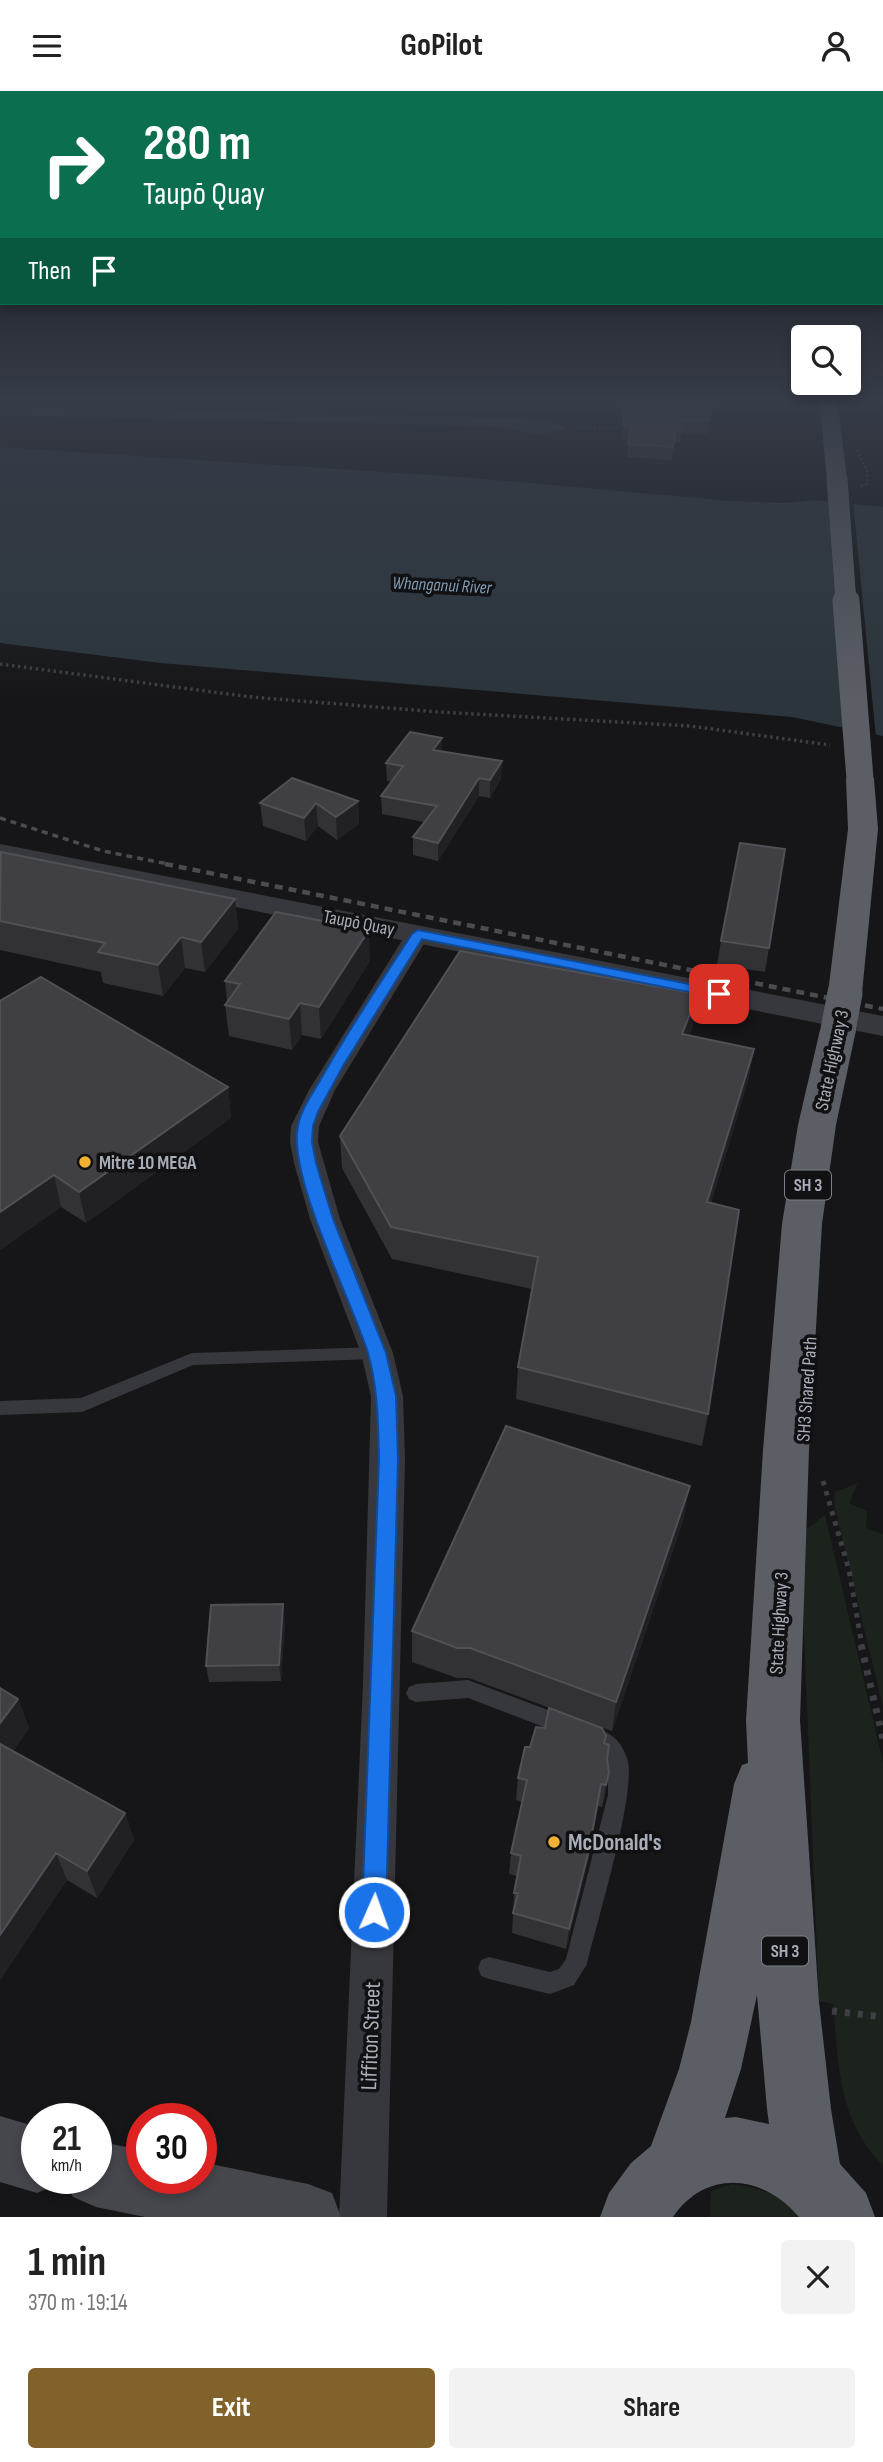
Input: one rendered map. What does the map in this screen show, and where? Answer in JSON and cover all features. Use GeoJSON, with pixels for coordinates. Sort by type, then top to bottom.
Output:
{"type":"FeatureCollection","features":[{"type":"Feature","properties":{"kind":"highway","name":"State Highway 3"},"geometry":{"type":"LineString","coordinates":[[826,2199],[799,2109],[788,2002],[773,1720],[786,1436],[802,1224],[817,1125],[845,993],[863,829],[838,498]]}},
{"type":"Feature","properties":{"kind":"highway","name":"State Highway 3"},"geometry":{"type":"LineString","coordinates":[[677,2165],[710,2070],[722,2022],[773,1720]]}},
{"type":"Feature","properties":{"kind":"highway","name":"SH 3"},"geometry":{"type":"LineString","coordinates":[[633,2217],[660,2178],[697,2155],[719,2150],[743,2150],[766,2155],[826,2199]]}},
{"type":"Feature","properties":{"kind":"main road"},"geometry":{"type":"LineString","coordinates":[[0,2150],[21,2156]]}},
{"type":"Feature","properties":{"kind":"main road"},"geometry":{"type":"LineString","coordinates":[[112,2177],[308,2217]]}},
{"type":"Feature","properties":{"kind":"street","name":"Taupō Quay"},"geometry":{"type":"LineString","coordinates":[[0,852],[883,1026]]}},
{"type":"Feature","properties":{"kind":"street","name":"Liffiton Street"},"geometry":{"type":"LineString","coordinates":[[363,2217],[388,1459],[387,1396],[377,1353],[325,1219],[308,1163],[305,1126],[336,1066],[418,934]]}},
{"type":"Feature","properties":{"kind":"lane"},"geometry":{"type":"LineString","coordinates":[[0,1408],[82,1405],[192,1359],[377,1353]]}},
{"type":"Feature","properties":{"kind":"lane"},"geometry":{"type":"LineString","coordinates":[[416,1693],[468,1689],[607,1742],[618,1761],[618,1794],[576,1964],[566,1977],[550,1983],[489,1968]]}},
{"type":"Feature","properties":{"kind":"path"},"geometry":{"type":"LineString","coordinates":[[0,664],[251,697],[439,712],[690,726],[834,746]]}},
{"type":"Feature","properties":{"kind":"path"},"geometry":{"type":"LineString","coordinates":[[822,1477],[849,1570],[865,1667],[883,1739]]}},
{"type":"Feature","properties":{"kind":"path"},"geometry":{"type":"LineString","coordinates":[[817,2008],[883,2017]]}},
{"type":"Feature","properties":{"kind":"shaded area"},"geometry":{"type":"Polygon","coordinates":[[[858,1483],[849,1503],[867,1511],[866,1528],[883,1534],[883,1707],[834,1504],[835,1492],[858,1483]]]}},
{"type":"Feature","properties":{"kind":"shaded area"},"geometry":{"type":"Polygon","coordinates":[[[825,1515],[883,1762],[883,2166],[868,2148],[849,2110],[839,2070],[833,2004],[819,2001],[800,1534],[825,1515]]]}},
{"type":"Feature","properties":{"kind":"shaded area"},"geometry":{"type":"Polygon","coordinates":[[[732,2184],[771,2194],[788,2203],[804,2217],[710,2217],[711,2191],[732,2184]]]}},
{"type":"Feature","properties":{"kind":"water","name":"Whanganui River"},"geometry":{"type":"Polygon","coordinates":[[[0,498],[699,498],[786,503],[813,500],[883,507],[883,736],[792,717],[161,663],[0,643],[0,498]]]}},
{"type":"Feature","properties":{"kind":"pier"},"geometry":{"type":"Polygon","coordinates":[[[828,498],[853,500],[876,738],[844,732],[828,498]]]}},
{"type":"Feature","properties":{"kind":"building"},"geometry":{"type":"Polygon","coordinates":[[[410,732],[442,738],[433,750],[502,761],[490,780],[479,778],[438,843],[413,837],[437,806],[381,796],[403,766],[386,763],[410,732]]]}},
{"type":"Feature","properties":{"kind":"building"},"geometry":{"type":"Polygon","coordinates":[[[292,778],[358,801],[336,817],[316,803],[304,818],[260,803],[292,778]]]}},
{"type":"Feature","properties":{"kind":"building"},"geometry":{"type":"Polygon","coordinates":[[[740,843],[785,849],[769,948],[721,941],[740,843]]]}},
{"type":"Feature","properties":{"kind":"building"},"geometry":{"type":"Polygon","coordinates":[[[1,852],[235,899],[201,942],[181,937],[158,965],[98,952],[105,943],[0,921],[1,852]]]}},
{"type":"Feature","properties":{"kind":"building"},"geometry":{"type":"Polygon","coordinates":[[[276,912],[369,930],[319,1007],[300,1003],[289,1019],[225,1005],[240,984],[225,981],[276,912]]]}},
{"type":"Feature","properties":{"kind":"building"},"geometry":{"type":"Polygon","coordinates":[[[460,951],[698,994],[682,1034],[754,1049],[707,1202],[739,1210],[708,1414],[518,1367],[538,1257],[391,1227],[340,1136],[460,951]]]}},
{"type":"Feature","properties":{"kind":"building","name":"Mitre 10 MEGA"},"geometry":{"type":"Polygon","coordinates":[[[41,977],[228,1087],[79,1192],[54,1175],[0,1212],[0,1001],[41,977]]]}},
{"type":"Feature","properties":{"kind":"building"},"geometry":{"type":"Polygon","coordinates":[[[506,1426],[690,1486],[616,1702],[470,1648],[457,1648],[412,1631],[506,1426]]]}},
{"type":"Feature","properties":{"kind":"building"},"geometry":{"type":"Polygon","coordinates":[[[283,1604],[279,1665],[206,1666],[211,1605],[283,1604]]]}},
{"type":"Feature","properties":{"kind":"building"},"geometry":{"type":"Polygon","coordinates":[[[0,1688],[18,1699],[0,1723],[0,1688]]]}},
{"type":"Feature","properties":{"kind":"building","name":"McDonald's"},"geometry":{"type":"Polygon","coordinates":[[[549,1708],[602,1728],[606,1736],[604,1743],[609,1745],[609,1772],[606,1785],[601,1784],[589,1850],[569,1929],[513,1913],[518,1893],[514,1893],[521,1856],[511,1853],[527,1780],[518,1778],[525,1747],[530,1747],[536,1727],[545,1728],[549,1708]]]}},
{"type":"Feature","properties":{"kind":"building"},"geometry":{"type":"Polygon","coordinates":[[[0,1744],[125,1813],[87,1871],[56,1853],[0,1935],[0,1744]]]}},
{"type":"Feature","properties":{"kind":"railway"},"geometry":{"type":"LineString","coordinates":[[0,818],[103,851],[173,865]]}},
{"type":"Feature","properties":{"kind":"railway"},"geometry":{"type":"LineString","coordinates":[[165,864],[883,1009]]}},
{"type":"Feature","properties":{"kind":"place","name":"Mitre 10 MEGA"},"geometry":{"type":"Point","coordinates":[85,1162]}},
{"type":"Feature","properties":{"kind":"place","name":"McDonald's"},"geometry":{"type":"Point","coordinates":[554,1842]}},
{"type":"Feature","properties":{"kind":"route"},"geometry":{"type":"LineString","coordinates":[[374,1912],[388,1459],[387,1396],[377,1353],[325,1219],[308,1163],[304,1142],[305,1126],[336,1066],[418,934],[719,994]]}}]}
